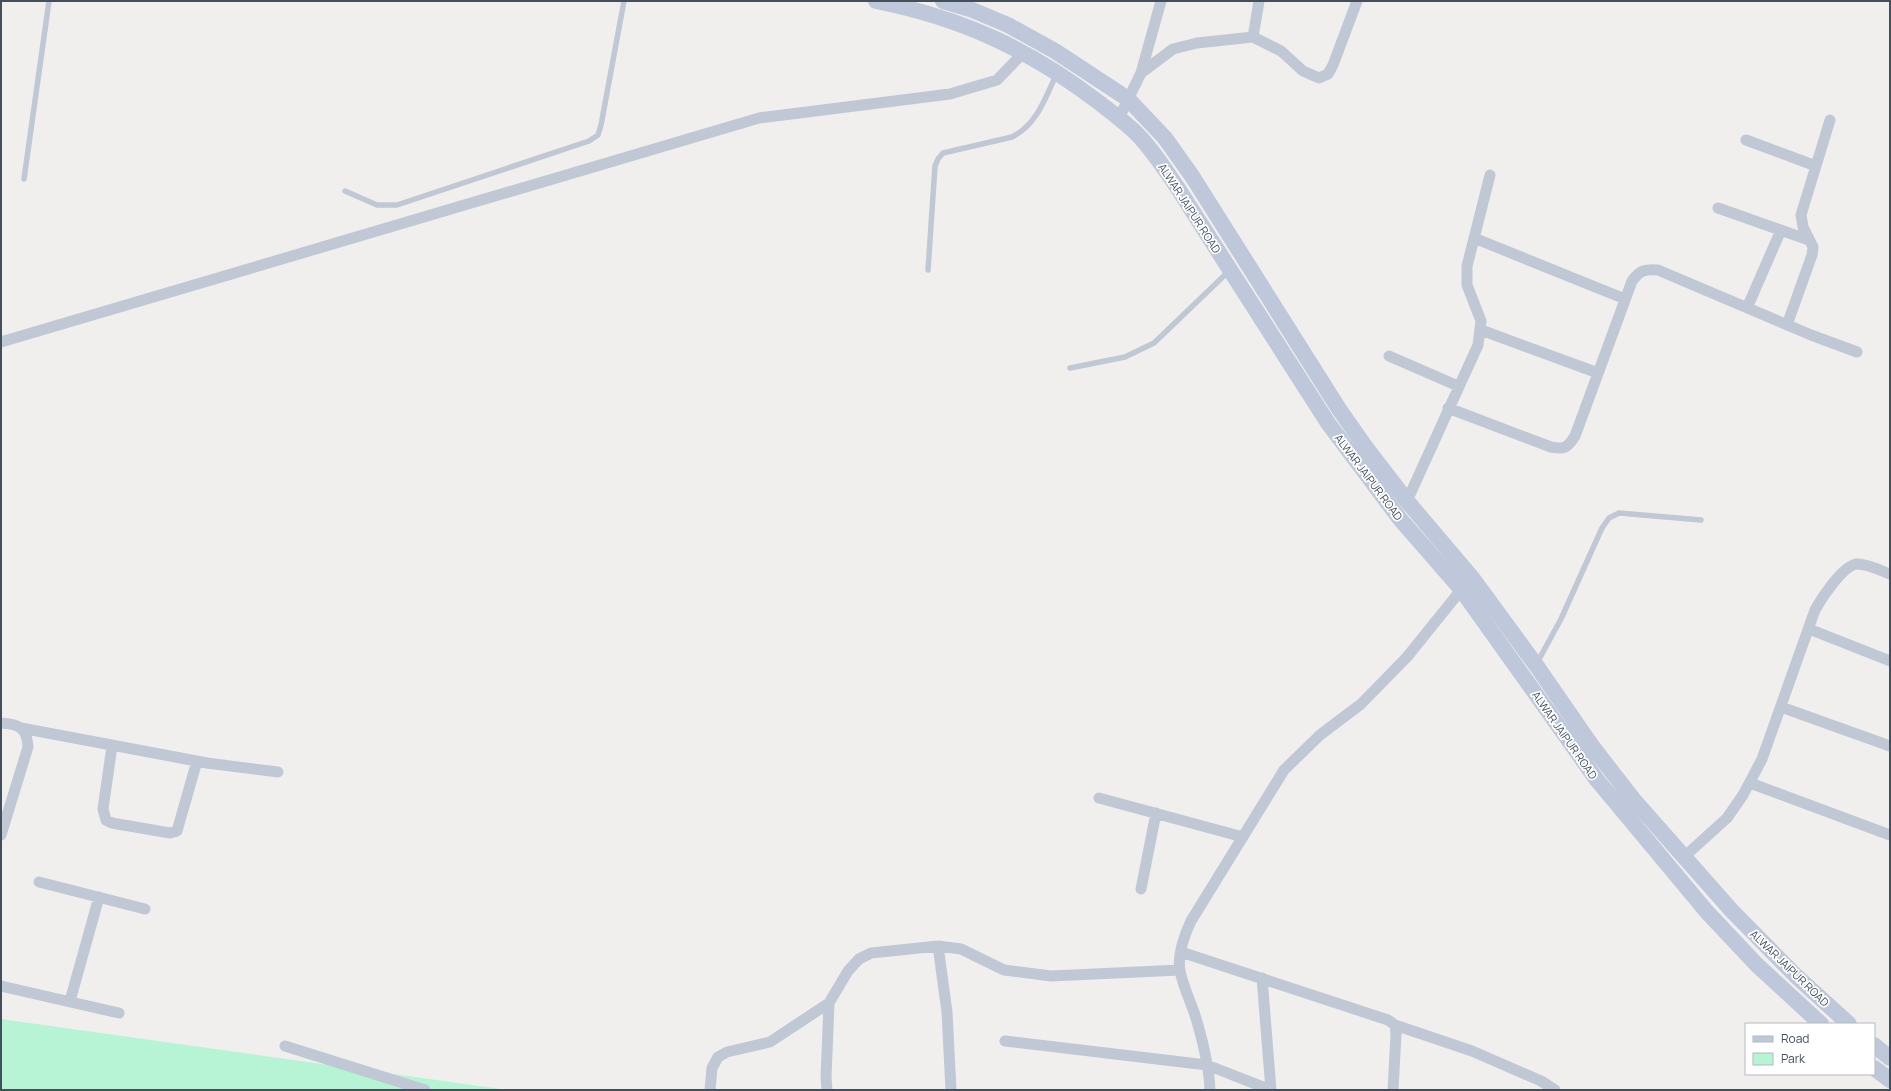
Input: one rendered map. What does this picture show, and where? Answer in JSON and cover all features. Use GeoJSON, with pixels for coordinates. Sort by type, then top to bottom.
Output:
{"type":"FeatureCollection","features":[{"type":"Feature","properties":{"kind":"main road","name":"ALWAR JAIPUR ROAD"},"geometry":{"type":"LineString","coordinates":[[876,1],[947,20],[987,34],[1024,52],[1057,72],[1138,134],[1155,155],[1231,270],[1328,423],[1400,519],[1460,589],[1597,780],[1670,870],[1707,912],[1757,965],[1820,1023]]}},
{"type":"Feature","properties":{"kind":"main road","name":"ALWAR JAIPUR ROAD"},"geometry":{"type":"LineString","coordinates":[[943,1],[970,9],[1008,25],[1055,51],[1128,99],[1165,138],[1192,176],[1339,409],[1367,449],[1473,579],[1536,665],[1592,746],[1633,800],[1732,911],[1817,995],[1848,1023]]}},
{"type":"Feature","properties":{"kind":"main road"},"geometry":{"type":"LineString","coordinates":[[1805,1010],[1817,995]]}},
{"type":"Feature","properties":{"kind":"main road"},"geometry":{"type":"LineString","coordinates":[[1875,1046],[1890,1058]]}},
{"type":"Feature","properties":{"kind":"main road"},"geometry":{"type":"LineString","coordinates":[[1875,1069],[1890,1080]]}},
{"type":"Feature","properties":{"kind":"street"},"geometry":{"type":"LineString","coordinates":[[1119,118],[1140,73],[1161,1]]}},
{"type":"Feature","properties":{"kind":"street"},"geometry":{"type":"LineString","coordinates":[[1253,37],[1259,1]]}},
{"type":"Feature","properties":{"kind":"street"},"geometry":{"type":"LineString","coordinates":[[1140,73],[1173,49],[1197,43],[1253,37],[1281,51],[1303,71],[1319,78],[1328,74],[1333,65],[1357,1]]}},
{"type":"Feature","properties":{"kind":"street"},"geometry":{"type":"LineString","coordinates":[[1,342],[759,118],[950,94],[997,80],[1024,52]]}},
{"type":"Feature","properties":{"kind":"street"},"geometry":{"type":"LineString","coordinates":[[1787,325],[1812,255],[1813,247],[1803,227],[1801,215],[1830,120]]}},
{"type":"Feature","properties":{"kind":"street"},"geometry":{"type":"LineString","coordinates":[[1746,140],[1816,166]]}},
{"type":"Feature","properties":{"kind":"street"},"geometry":{"type":"LineString","coordinates":[[1408,501],[1448,408],[1478,345],[1481,321],[1467,285],[1467,266],[1490,175]]}},
{"type":"Feature","properties":{"kind":"street"},"geometry":{"type":"LineString","coordinates":[[1718,208],[1809,240]]}},
{"type":"Feature","properties":{"kind":"street"},"geometry":{"type":"LineString","coordinates":[[1747,308],[1781,230]]}},
{"type":"Feature","properties":{"kind":"street"},"geometry":{"type":"LineString","coordinates":[[1474,238],[1625,299]]}},
{"type":"Feature","properties":{"kind":"street"},"geometry":{"type":"LineString","coordinates":[[1448,408],[1551,447],[1563,449],[1568,447],[1575,436],[1632,281],[1637,273],[1645,269],[1658,270],[1787,325],[1856,352]]}},
{"type":"Feature","properties":{"kind":"street"},"geometry":{"type":"LineString","coordinates":[[1481,330],[1598,373]]}},
{"type":"Feature","properties":{"kind":"street"},"geometry":{"type":"LineString","coordinates":[[1389,356],[1458,386]]}},
{"type":"Feature","properties":{"kind":"street"},"geometry":{"type":"LineString","coordinates":[[1684,857],[1727,818],[1750,783],[1762,759],[1809,629],[1822,598],[1846,569],[1855,564],[1866,565],[1890,574]]}},
{"type":"Feature","properties":{"kind":"street"},"geometry":{"type":"LineString","coordinates":[[1210,1090],[1207,1065],[1196,1017],[1180,970],[1180,952],[1184,936],[1191,921],[1284,770],[1320,735],[1360,704],[1408,657],[1460,589],[1473,579]]}},
{"type":"Feature","properties":{"kind":"street"},"geometry":{"type":"LineString","coordinates":[[1809,629],[1890,660]]}},
{"type":"Feature","properties":{"kind":"street"},"geometry":{"type":"LineString","coordinates":[[1781,707],[1890,746]]}},
{"type":"Feature","properties":{"kind":"street"},"geometry":{"type":"LineString","coordinates":[[1,723],[15,724],[21,728],[27,736],[28,747],[1,835]]}},
{"type":"Feature","properties":{"kind":"street"},"geometry":{"type":"LineString","coordinates":[[21,728],[197,761],[278,772]]}},
{"type":"Feature","properties":{"kind":"street"},"geometry":{"type":"LineString","coordinates":[[112,746],[103,809],[106,820],[112,824],[170,833],[177,831],[197,761]]}},
{"type":"Feature","properties":{"kind":"street"},"geometry":{"type":"LineString","coordinates":[[1750,783],[1890,835]]}},
{"type":"Feature","properties":{"kind":"street"},"geometry":{"type":"LineString","coordinates":[[1099,798],[1243,837]]}},
{"type":"Feature","properties":{"kind":"street"},"geometry":{"type":"LineString","coordinates":[[1140,888],[1156,813]]}},
{"type":"Feature","properties":{"kind":"street"},"geometry":{"type":"LineString","coordinates":[[40,882],[145,908]]}},
{"type":"Feature","properties":{"kind":"street"},"geometry":{"type":"LineString","coordinates":[[70,1002],[99,897]]}},
{"type":"Feature","properties":{"kind":"street"},"geometry":{"type":"LineString","coordinates":[[710,1090],[712,1068],[718,1057],[727,1052],[770,1042],[829,1003],[848,971],[859,959],[871,953],[938,946],[961,949],[1004,970],[1051,976],[1180,970]]}},
{"type":"Feature","properties":{"kind":"street"},"geometry":{"type":"LineString","coordinates":[[938,946],[947,1012],[951,1090]]}},
{"type":"Feature","properties":{"kind":"street"},"geometry":{"type":"LineString","coordinates":[[1180,952],[1388,1020],[1395,1025],[1472,1051],[1541,1081],[1555,1090]]}},
{"type":"Feature","properties":{"kind":"street"},"geometry":{"type":"LineString","coordinates":[[1005,1041],[1207,1065],[1271,1090],[1262,978]]}},
{"type":"Feature","properties":{"kind":"street"},"geometry":{"type":"LineString","coordinates":[[1,986],[119,1013]]}},
{"type":"Feature","properties":{"kind":"street"},"geometry":{"type":"LineString","coordinates":[[827,1090],[826,1078],[829,1003]]}},
{"type":"Feature","properties":{"kind":"street"},"geometry":{"type":"LineString","coordinates":[[1393,1090],[1395,1025]]}},
{"type":"Feature","properties":{"kind":"street"},"geometry":{"type":"LineString","coordinates":[[285,1046],[425,1090]]}},
{"type":"Feature","properties":{"kind":"lane"},"geometry":{"type":"LineString","coordinates":[[24,179],[49,1]]}},
{"type":"Feature","properties":{"kind":"lane"},"geometry":{"type":"LineString","coordinates":[[345,191],[377,205],[397,205],[546,157],[594,138],[598,135],[601,125],[624,1]]}},
{"type":"Feature","properties":{"kind":"lane"},"geometry":{"type":"LineString","coordinates":[[928,270],[935,166],[938,159],[943,153],[1012,137],[1020,133],[1037,117],[1057,72]]}},
{"type":"Feature","properties":{"kind":"lane"},"geometry":{"type":"LineString","coordinates":[[1070,368],[1125,358],[1154,343],[1231,270]]}},
{"type":"Feature","properties":{"kind":"lane"},"geometry":{"type":"LineString","coordinates":[[1536,665],[1561,619],[1602,528],[1609,518],[1619,513],[1701,520]]}},
{"type":"Feature","properties":{"kind":"green space"},"geometry":{"type":"Polygon","coordinates":[[[1,1019],[508,1090],[1,1090],[1,1019]]]}}]}
